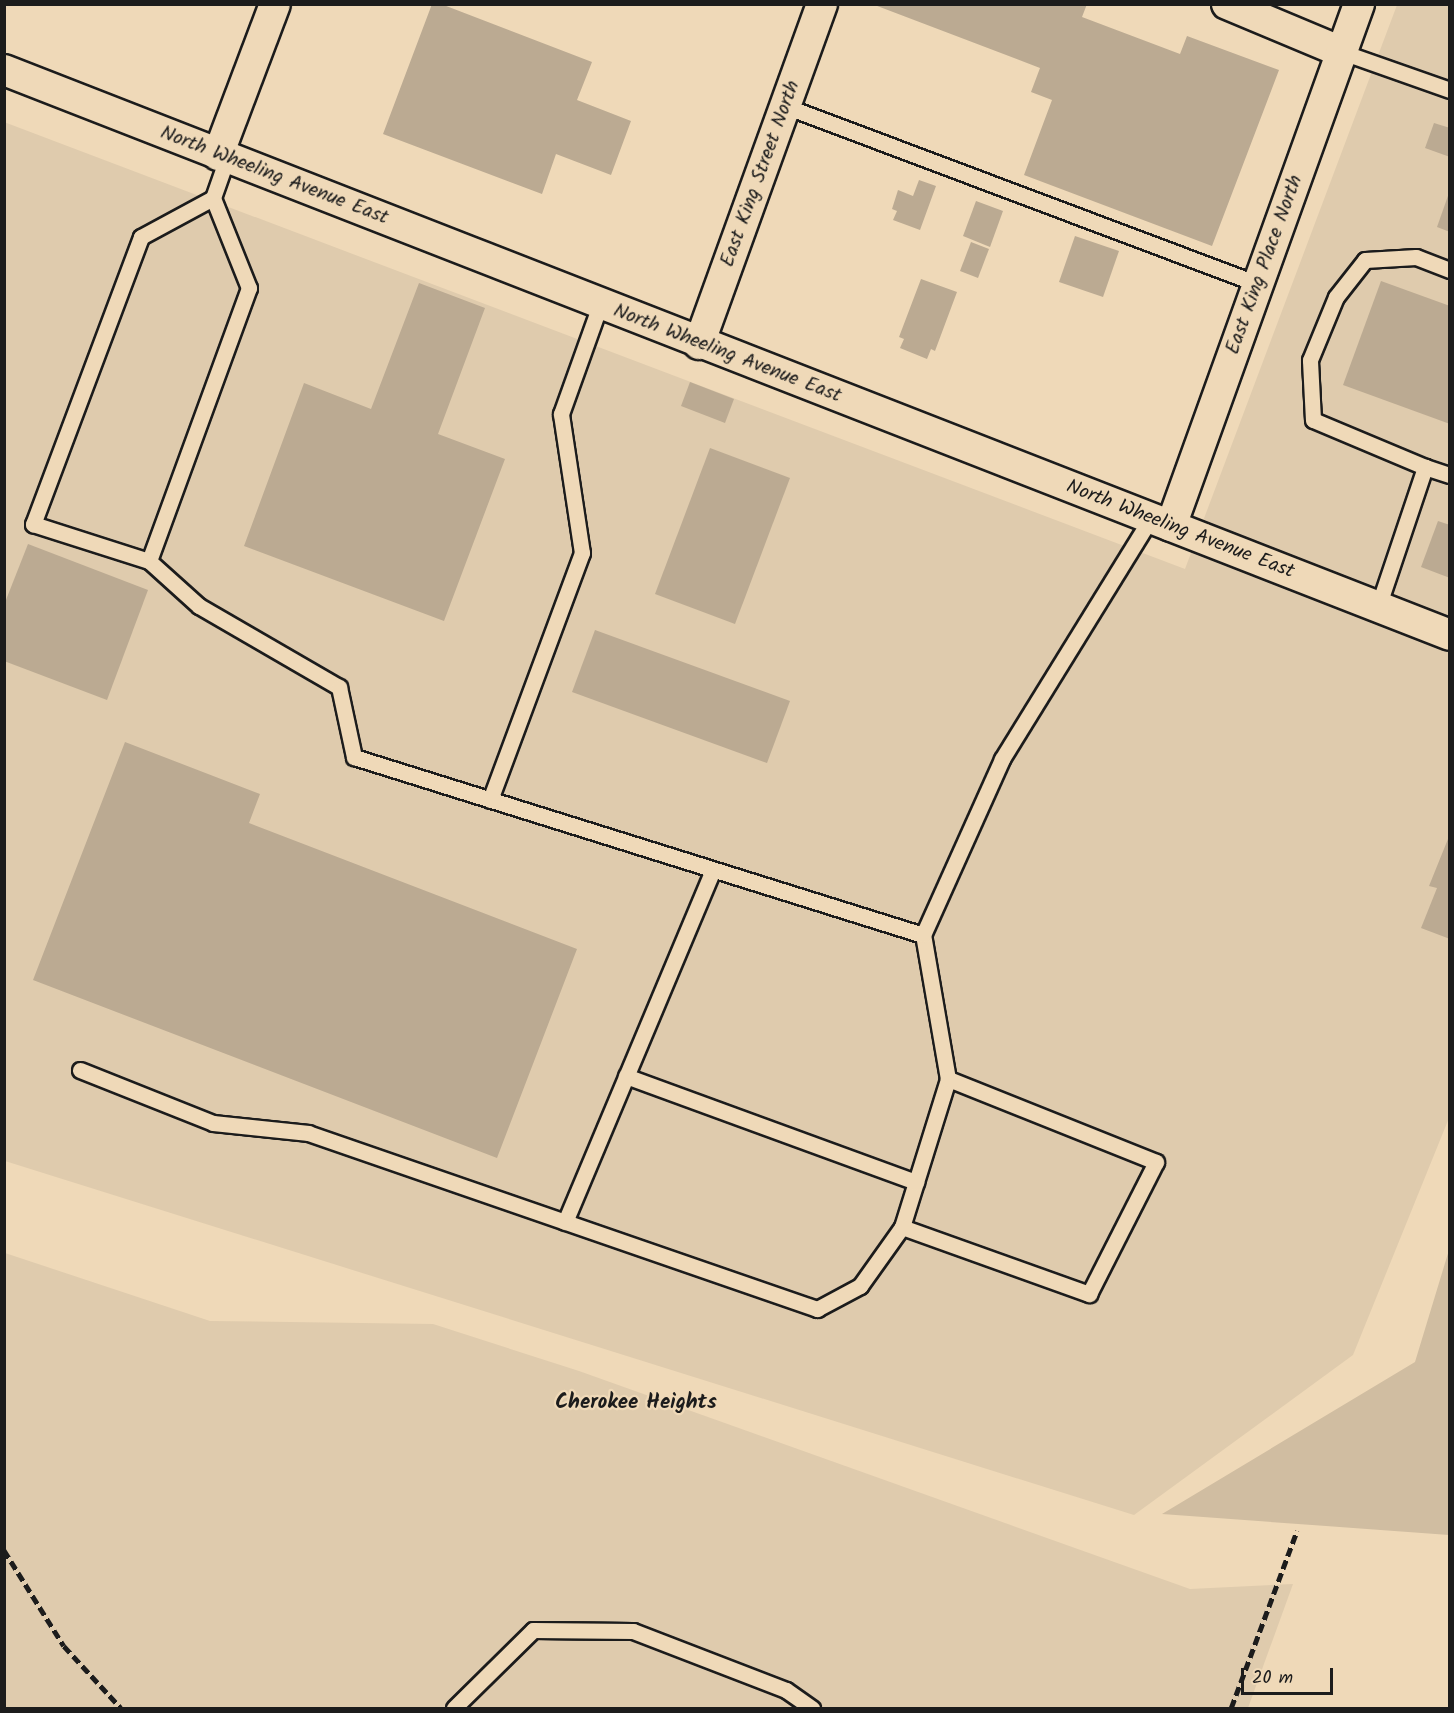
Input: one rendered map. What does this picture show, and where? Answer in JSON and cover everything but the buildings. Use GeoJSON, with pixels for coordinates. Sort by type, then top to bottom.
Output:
{"type":"FeatureCollection","features":[{"type":"Feature","properties":{"kind":"street"},"geometry":{"type":"LineString","coordinates":[[223,156],[275,4]]}},
{"type":"Feature","properties":{"kind":"street","name":"East King Street North"},"geometry":{"type":"LineString","coordinates":[[699,344],[822,4]]}},
{"type":"Feature","properties":{"kind":"street"},"geometry":{"type":"LineString","coordinates":[[1227,4],[1342,52]]}},
{"type":"Feature","properties":{"kind":"street","name":"East King Place North"},"geometry":{"type":"LineString","coordinates":[[1161,522],[1258,284],[1359,4]]}},
{"type":"Feature","properties":{"kind":"street","name":"North Wheeling Avenue East"},"geometry":{"type":"LineString","coordinates":[[4,70],[699,344],[1449,635]]}},
{"type":"Feature","properties":{"kind":"lane"},"geometry":{"type":"LineString","coordinates":[[1342,52],[1449,90]]}},
{"type":"Feature","properties":{"kind":"lane"},"geometry":{"type":"LineString","coordinates":[[785,106],[1258,284]]}},
{"type":"Feature","properties":{"kind":"lane"},"geometry":{"type":"LineString","coordinates":[[149,561],[249,288],[213,198],[223,156]]}},
{"type":"Feature","properties":{"kind":"lane"},"geometry":{"type":"LineString","coordinates":[[213,198],[141,237],[33,524],[149,561],[199,606],[339,687],[354,757],[922,935]]}},
{"type":"Feature","properties":{"kind":"lane"},"geometry":{"type":"LineString","coordinates":[[1449,270],[1416,256],[1365,260],[1336,297],[1310,360],[1313,420],[1449,475]]}},
{"type":"Feature","properties":{"kind":"lane"},"geometry":{"type":"LineString","coordinates":[[490,800],[582,553],[561,414],[600,305]]}},
{"type":"Feature","properties":{"kind":"lane"},"geometry":{"type":"LineString","coordinates":[[1378,607],[1425,467]]}},
{"type":"Feature","properties":{"kind":"lane"},"geometry":{"type":"LineString","coordinates":[[80,1070],[213,1123],[308,1133],[817,1309],[861,1286],[902,1227],[948,1079],[922,935],[1002,759],[1161,522]]}},
{"type":"Feature","properties":{"kind":"lane"},"geometry":{"type":"LineString","coordinates":[[565,1222],[713,870]]}},
{"type":"Feature","properties":{"kind":"lane"},"geometry":{"type":"LineString","coordinates":[[626,1076],[916,1182]]}},
{"type":"Feature","properties":{"kind":"lane"},"geometry":{"type":"LineString","coordinates":[[902,1227],[1089,1294],[1156,1162],[948,1079]]}},
{"type":"Feature","properties":{"kind":"lane"},"geometry":{"type":"LineString","coordinates":[[454,1708],[533,1630],[633,1631],[786,1690],[812,1708]]}},
{"type":"Feature","properties":{"kind":"shaded area"},"geometry":{"type":"Polygon","coordinates":[[[1397,5],[1449,5],[1449,1118],[1353,1355],[1134,1515],[5,1161],[4,122],[1185,569],[1397,5]]]}},
{"type":"Feature","properties":{"kind":"shaded area"},"geometry":{"type":"Polygon","coordinates":[[[1449,1250],[1449,1535],[1162,1514],[1415,1362],[1449,1250]]]}},
{"type":"Feature","properties":{"kind":"shaded area"},"geometry":{"type":"Polygon","coordinates":[[[5,1253],[210,1321],[433,1324],[579,1371],[1190,1589],[1293,1584],[1248,1708],[5,1708],[5,1253]]]}},
{"type":"Feature","properties":{"kind":"railway"},"geometry":{"type":"LineString","coordinates":[[1231,1708],[1297,1531]]}},
{"type":"Feature","properties":{"kind":"railway"},"geometry":{"type":"LineString","coordinates":[[4,1550],[64,1646],[121,1708]]}},
{"type":"Feature","properties":{"kind":"district","name":"Cherokee Heights"},"geometry":{"type":"Point","coordinates":[636,1403]}}]}
